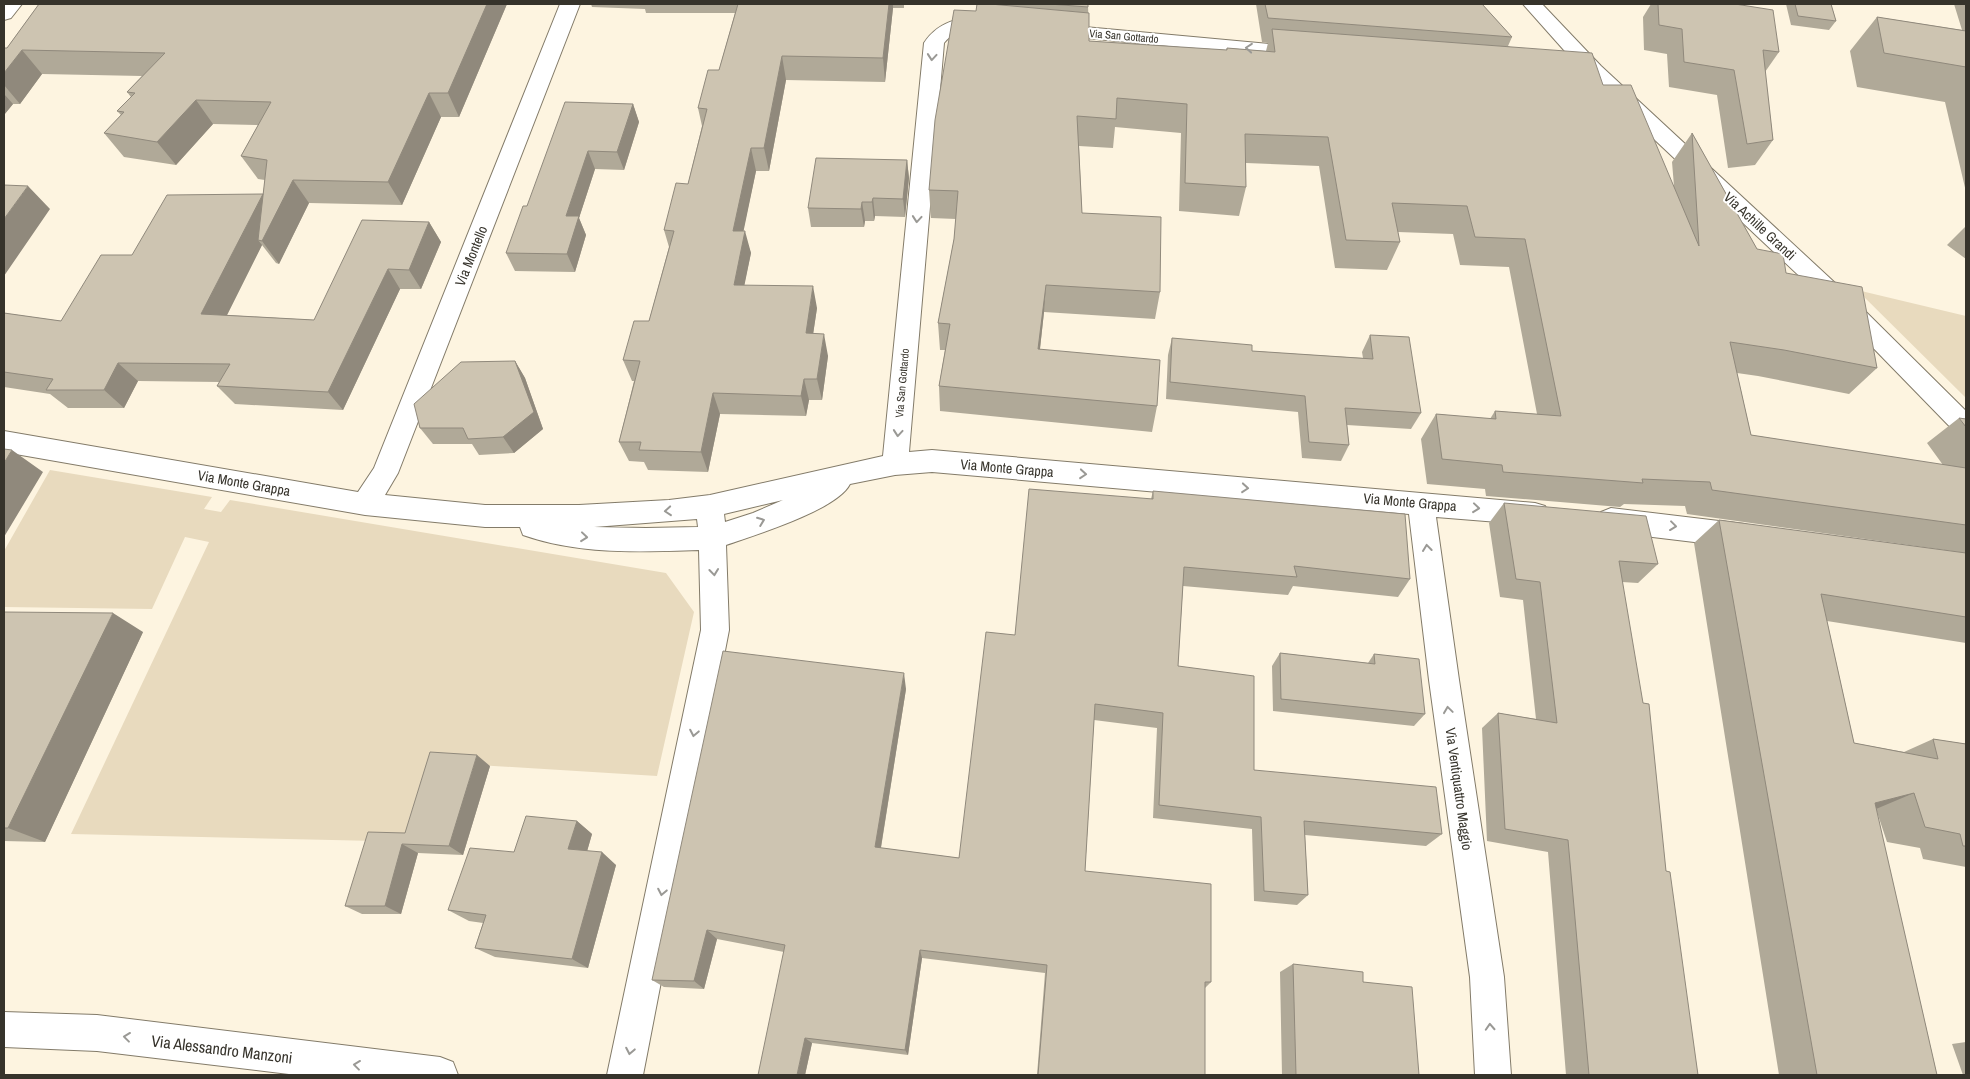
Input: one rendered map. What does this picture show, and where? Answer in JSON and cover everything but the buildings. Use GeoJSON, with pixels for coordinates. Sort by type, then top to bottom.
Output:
{"type":"FeatureCollection","features":[{"type":"Feature","properties":{"kind":"street"},"geometry":{"type":"LineString","coordinates":[[4,14],[12,4]]}},
{"type":"Feature","properties":{"kind":"street","name":"Via Montello"},"geometry":{"type":"LineString","coordinates":[[365,504],[385,473],[570,4]]}},
{"type":"Feature","properties":{"kind":"street","name":"Via Achille Grandi"},"geometry":{"type":"LineString","coordinates":[[1532,4],[1584,72],[1853,313],[1966,427]]}},
{"type":"Feature","properties":{"kind":"street","name":"Via San Gottardo"},"geometry":{"type":"LineString","coordinates":[[895,464],[934,42],[939,34],[960,24],[1003,26]]}},
{"type":"Feature","properties":{"kind":"street","name":"Via San Gottardo"},"geometry":{"type":"LineString","coordinates":[[1030,28],[1318,55]]}},
{"type":"Feature","properties":{"kind":"street","name":"Via Monte Grappa"},"geometry":{"type":"LineString","coordinates":[[4,442],[365,504],[486,516],[579,516],[669,511],[710,506],[895,464],[932,462],[1559,516]]}},
{"type":"Feature","properties":{"kind":"street","name":"Via Monte Grappa"},"geometry":{"type":"LineString","coordinates":[[486,516],[582,538],[646,540],[710,538],[760,522],[814,498],[853,472]]}},
{"type":"Feature","properties":{"kind":"street","name":"Via Ventiquattro Maggio"},"geometry":{"type":"LineString","coordinates":[[1421,503],[1444,680],[1487,977],[1493,1075]]}},
{"type":"Feature","properties":{"kind":"street"},"geometry":{"type":"LineString","coordinates":[[625,1075],[715,630],[715,587],[710,538],[710,506]]}},
{"type":"Feature","properties":{"kind":"street"},"geometry":{"type":"LineString","coordinates":[[1588,518],[1664,525],[1771,539]]}},
{"type":"Feature","properties":{"kind":"street","name":"Via Alessandro Manzoni"},"geometry":{"type":"LineString","coordinates":[[4,1029],[97,1033],[440,1075]]}},
{"type":"Feature","properties":{"kind":"shaded area"},"geometry":{"type":"Polygon","coordinates":[[[1857,290],[1966,316],[1966,398],[1857,290]]]}},
{"type":"Feature","properties":{"kind":"shaded area"},"geometry":{"type":"Polygon","coordinates":[[[50,470],[212,497],[204,509],[221,512],[230,500],[666,573],[694,612],[657,776],[445,763],[421,842],[71,834],[209,542],[185,537],[152,609],[4,607],[4,551],[50,470]]]}}]}
